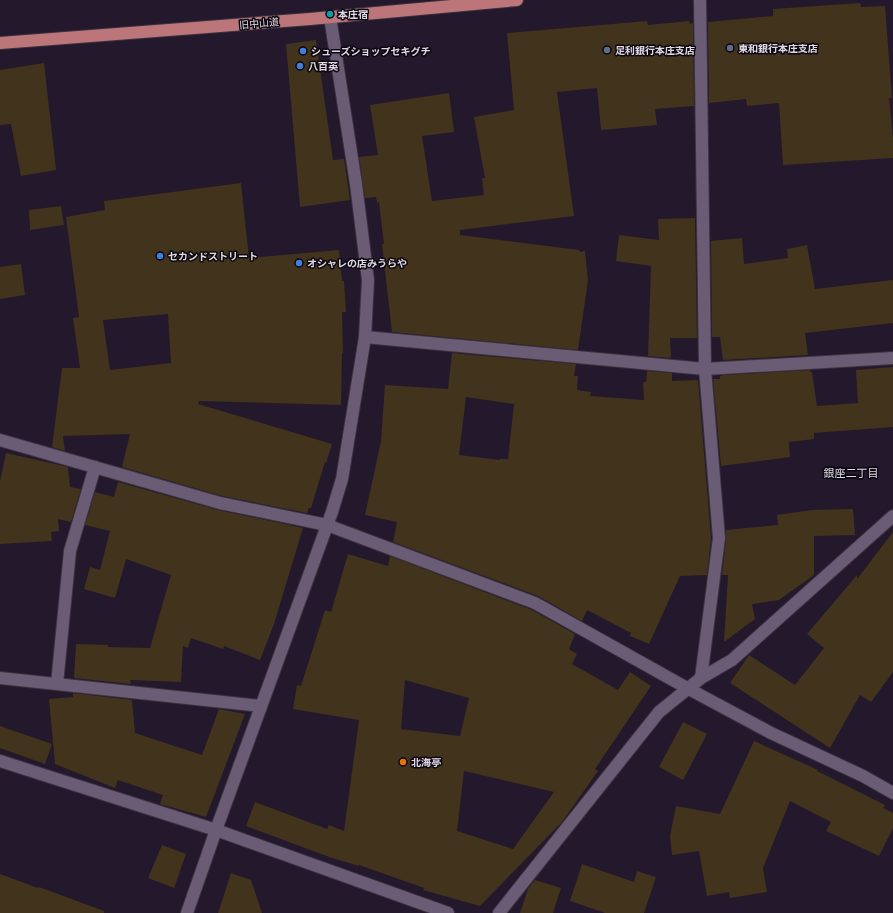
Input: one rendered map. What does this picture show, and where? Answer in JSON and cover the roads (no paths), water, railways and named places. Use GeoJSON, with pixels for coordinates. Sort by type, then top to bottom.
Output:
{"type":"FeatureCollection","features":[{"type":"Feature","properties":{"kind":"main road","name":"旧中山道"},"geometry":{"type":"LineString","coordinates":[[0,43],[330,17],[517,0]]}},
{"type":"Feature","properties":{"kind":"street"},"geometry":{"type":"LineString","coordinates":[[700,0],[705,368],[719,538],[701,678]]}},
{"type":"Feature","properties":{"kind":"street"},"geometry":{"type":"LineString","coordinates":[[187,913],[327,525],[342,478],[365,337],[368,280],[356,184],[330,17]]}},
{"type":"Feature","properties":{"kind":"street"},"geometry":{"type":"LineString","coordinates":[[365,337],[705,368],[893,358]]}},
{"type":"Feature","properties":{"kind":"street"},"geometry":{"type":"LineString","coordinates":[[0,440],[220,503],[327,525],[535,603],[687,688],[772,733],[863,776],[893,793]]}},
{"type":"Feature","properties":{"kind":"street"},"geometry":{"type":"LineString","coordinates":[[57,684],[70,551],[94,467]]}},
{"type":"Feature","properties":{"kind":"street"},"geometry":{"type":"LineString","coordinates":[[499,913],[659,712],[701,678],[732,660],[893,516]]}},
{"type":"Feature","properties":{"kind":"street"},"geometry":{"type":"LineString","coordinates":[[0,678],[261,706]]}},
{"type":"Feature","properties":{"kind":"street"},"geometry":{"type":"LineString","coordinates":[[0,761],[216,830],[448,913]]}},
{"type":"Feature","properties":{"kind":"place","name":"本庄宿"},"geometry":{"type":"Point","coordinates":[330,14]}},
{"type":"Feature","properties":{"kind":"place","name":"東和銀行本庄支店"},"geometry":{"type":"Point","coordinates":[730,48]}},
{"type":"Feature","properties":{"kind":"place","name":"足利銀行本庄支店"},"geometry":{"type":"Point","coordinates":[607,50]}},
{"type":"Feature","properties":{"kind":"place","name":"シューズショップセキグチ"},"geometry":{"type":"Point","coordinates":[303,51]}},
{"type":"Feature","properties":{"kind":"place","name":"八百英"},"geometry":{"type":"Point","coordinates":[300,66]}},
{"type":"Feature","properties":{"kind":"place","name":"セカンドストリート"},"geometry":{"type":"Point","coordinates":[160,256]}},
{"type":"Feature","properties":{"kind":"place","name":"オシャレの店みうらや"},"geometry":{"type":"Point","coordinates":[299,263]}},
{"type":"Feature","properties":{"kind":"place","name":"北海亭"},"geometry":{"type":"Point","coordinates":[403,762]}},
{"type":"Feature","properties":{"kind":"district","name":"銀座二丁目"},"geometry":{"type":"Point","coordinates":[851,472]}}]}
